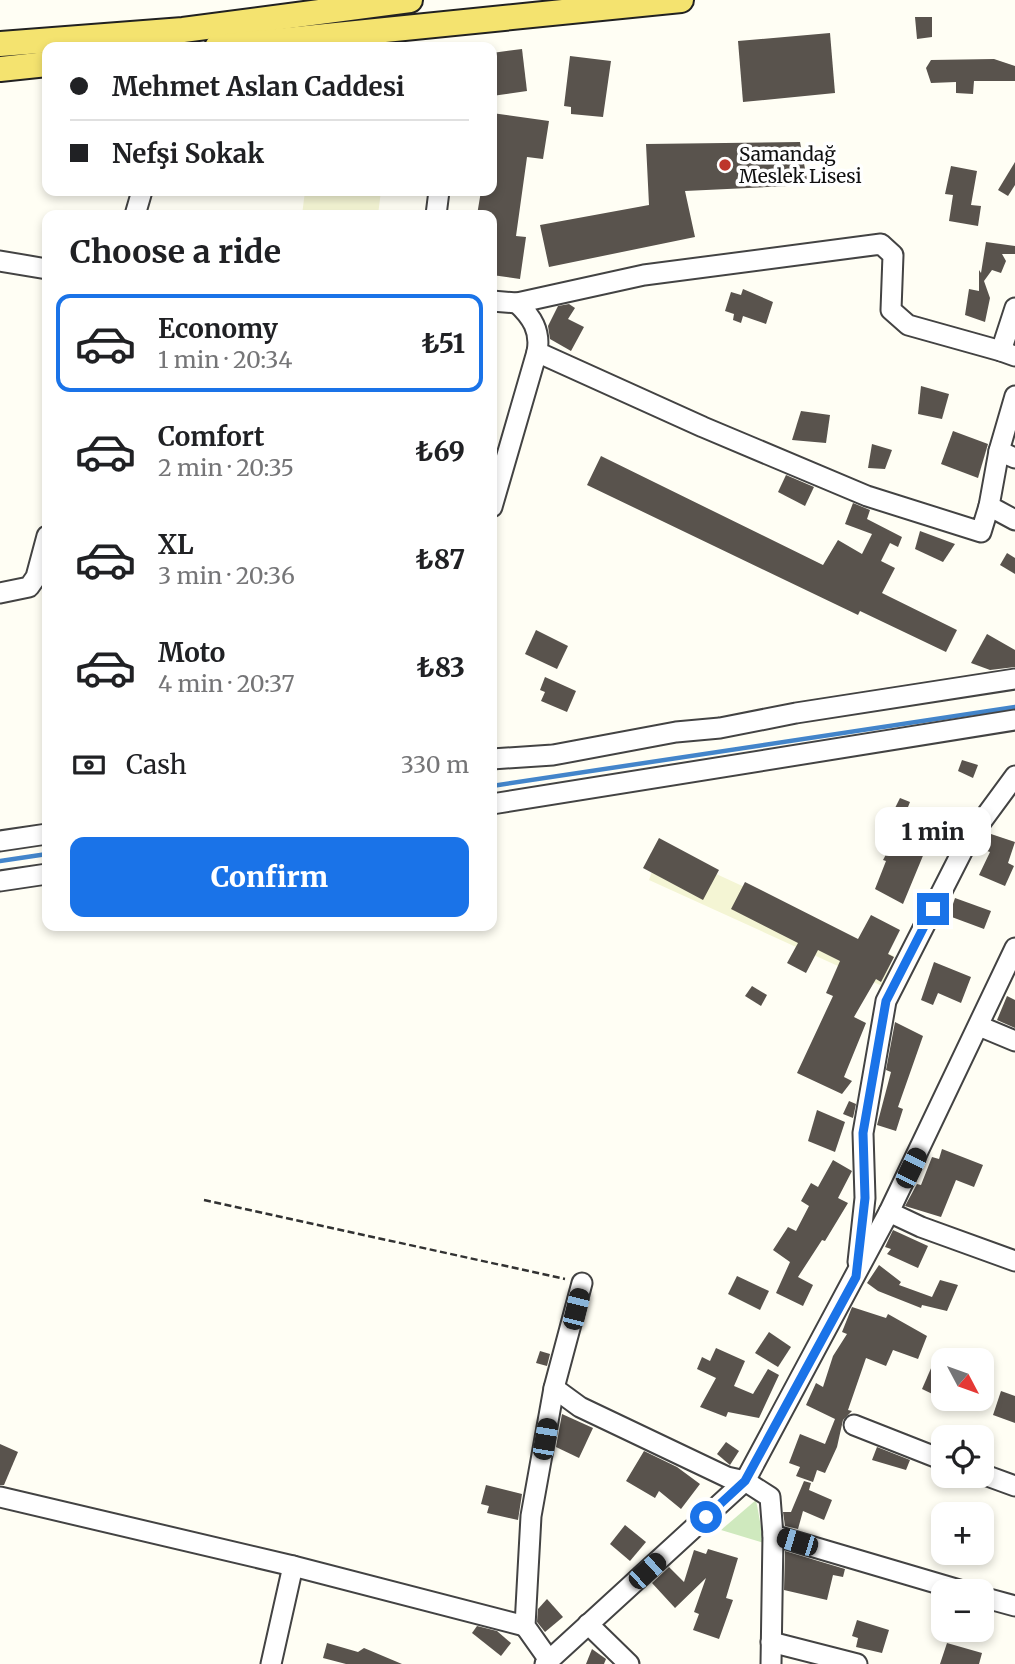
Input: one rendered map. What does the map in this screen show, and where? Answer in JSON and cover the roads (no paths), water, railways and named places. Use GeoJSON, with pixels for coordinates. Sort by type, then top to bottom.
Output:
{"type":"FeatureCollection","features":[{"type":"Feature","properties":{"kind":"main road"},"geometry":{"type":"LineString","coordinates":[[0,44],[183,30],[410,0]]}},
{"type":"Feature","properties":{"kind":"main road"},"geometry":{"type":"LineString","coordinates":[[266,42],[681,0]]}},
{"type":"Feature","properties":{"kind":"main road"},"geometry":{"type":"LineString","coordinates":[[0,69],[42,65]]}},
{"type":"Feature","properties":{"kind":"street"},"geometry":{"type":"LineString","coordinates":[[497,301],[517,303],[644,275],[881,244],[893,255],[891,310],[908,325],[1008,354],[1015,307]]}},
{"type":"Feature","properties":{"kind":"street"},"geometry":{"type":"LineString","coordinates":[[0,261],[42,269]]}},
{"type":"Feature","properties":{"kind":"street"},"geometry":{"type":"LineString","coordinates":[[497,489],[540,337],[529,314],[517,303]]}},
{"type":"Feature","properties":{"kind":"street"},"geometry":{"type":"LineString","coordinates":[[537,352],[703,427],[867,496],[981,532],[1007,455],[1015,396]]}},
{"type":"Feature","properties":{"kind":"street"},"geometry":{"type":"LineString","coordinates":[[989,506],[1015,520]]}},
{"type":"Feature","properties":{"kind":"street"},"geometry":{"type":"LineString","coordinates":[[0,593],[29,587],[36,577],[42,555]]}},
{"type":"Feature","properties":{"kind":"street"},"geometry":{"type":"LineString","coordinates":[[497,759],[553,755],[676,732],[720,728],[1015,680]]}},
{"type":"Feature","properties":{"kind":"street"},"geometry":{"type":"LineString","coordinates":[[497,803],[1015,720]]}},
{"type":"Feature","properties":{"kind":"street"},"geometry":{"type":"LineString","coordinates":[[856,1277],[865,1198],[863,1133],[886,1001],[968,840],[1015,776]]}},
{"type":"Feature","properties":{"kind":"street"},"geometry":{"type":"LineString","coordinates":[[0,841],[42,835]]}},
{"type":"Feature","properties":{"kind":"street"},"geometry":{"type":"LineString","coordinates":[[0,881],[42,875]]}},
{"type":"Feature","properties":{"kind":"street"},"geometry":{"type":"LineString","coordinates":[[582,1283],[554,1388],[531,1516],[525,1626],[547,1662],[745,1481],[889,1212],[1015,948]]}},
{"type":"Feature","properties":{"kind":"street"},"geometry":{"type":"LineString","coordinates":[[979,1026],[1015,1041]]}},
{"type":"Feature","properties":{"kind":"street"},"geometry":{"type":"LineString","coordinates":[[889,1212],[921,1227],[1015,1261]]}},
{"type":"Feature","properties":{"kind":"street"},"geometry":{"type":"LineString","coordinates":[[554,1388],[580,1407],[727,1477],[745,1481],[770,1497],[773,1535],[771,1664]]}},
{"type":"Feature","properties":{"kind":"street"},"geometry":{"type":"LineString","coordinates":[[854,1425],[931,1455]]}},
{"type":"Feature","properties":{"kind":"street"},"geometry":{"type":"LineString","coordinates":[[994,1478],[1015,1486]]}},
{"type":"Feature","properties":{"kind":"street"},"geometry":{"type":"LineString","coordinates":[[0,1497],[293,1566],[525,1626]]}},
{"type":"Feature","properties":{"kind":"street"},"geometry":{"type":"LineString","coordinates":[[773,1535],[931,1582]]}},
{"type":"Feature","properties":{"kind":"street"},"geometry":{"type":"LineString","coordinates":[[271,1664],[293,1566]]}},
{"type":"Feature","properties":{"kind":"street"},"geometry":{"type":"LineString","coordinates":[[994,1600],[1015,1606]]}},
{"type":"Feature","properties":{"kind":"street"},"geometry":{"type":"LineString","coordinates":[[588,1625],[629,1664]]}},
{"type":"Feature","properties":{"kind":"street"},"geometry":{"type":"LineString","coordinates":[[771,1642],[857,1664]]}},
{"type":"Feature","properties":{"kind":"waterway"},"geometry":{"type":"LineString","coordinates":[[497,785],[1015,707]]}},
{"type":"Feature","properties":{"kind":"waterway"},"geometry":{"type":"LineString","coordinates":[[0,861],[42,855]]}},
{"type":"Feature","properties":{"kind":"place","name":"Samandağ Meslek Lisesi"},"geometry":{"type":"Point","coordinates":[725,165]}}]}
